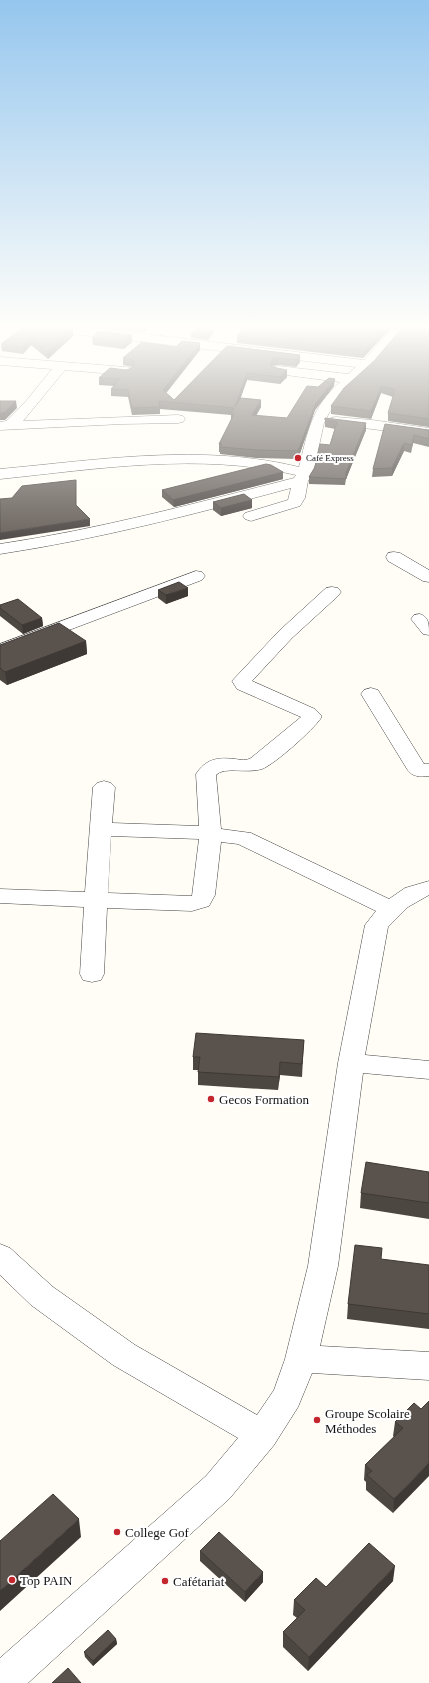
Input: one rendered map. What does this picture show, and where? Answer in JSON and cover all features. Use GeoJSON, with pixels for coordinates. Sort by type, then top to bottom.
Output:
{"type":"FeatureCollection","features":[{"type":"Feature","properties":{"kind":"street"},"geometry":{"type":"LineString","coordinates":[[5,426],[28,407]]}},
{"type":"Feature","properties":{"kind":"street"},"geometry":{"type":"LineString","coordinates":[[251,516],[294,503],[298,498],[302,477],[319,418],[326,407]]}},
{"type":"Feature","properties":{"kind":"street"},"geometry":{"type":"LineString","coordinates":[[319,418],[392,426],[429,432]]}},
{"type":"Feature","properties":{"kind":"street"},"geometry":{"type":"LineString","coordinates":[[5,426],[122,420],[178,419]]}},
{"type":"Feature","properties":{"kind":"street"},"geometry":{"type":"LineString","coordinates":[[0,474],[144,462],[205,461],[270,465],[302,477]]}},
{"type":"Feature","properties":{"kind":"street"},"geometry":{"type":"LineString","coordinates":[[0,549],[36,544],[109,530],[302,477]]}},
{"type":"Feature","properties":{"kind":"street"},"geometry":{"type":"LineString","coordinates":[[394,557],[429,577]]}},
{"type":"Feature","properties":{"kind":"street"},"geometry":{"type":"LineString","coordinates":[[0,650],[196,576]]}},
{"type":"Feature","properties":{"kind":"street"},"geometry":{"type":"LineString","coordinates":[[0,896],[192,904],[201,901],[204,895],[211,834],[206,774],[210,767],[220,764],[246,766],[257,764],[311,718],[311,715],[308,712],[244,685],[242,681],[284,636],[332,592]]}},
{"type":"Feature","properties":{"kind":"street"},"geometry":{"type":"LineString","coordinates":[[371,694],[417,769],[421,771],[429,770]]}},
{"type":"Feature","properties":{"kind":"street"},"geometry":{"type":"LineString","coordinates":[[92,974],[100,829],[104,787]]}},
{"type":"Feature","properties":{"kind":"street"},"geometry":{"type":"LineString","coordinates":[[100,829],[189,831],[249,840],[390,909]]}},
{"type":"Feature","properties":{"kind":"street"},"geometry":{"type":"LineString","coordinates":[[0,1683],[218,1487],[262,1435],[287,1397],[301,1359],[323,1266],[351,1063],[377,925],[390,909],[404,898],[429,888]]}},
{"type":"Feature","properties":{"kind":"street"},"geometry":{"type":"LineString","coordinates":[[351,1063],[429,1070]]}},
{"type":"Feature","properties":{"kind":"street"},"geometry":{"type":"LineString","coordinates":[[0,1256],[42,1296],[124,1355],[262,1435]]}},
{"type":"Feature","properties":{"kind":"street"},"geometry":{"type":"LineString","coordinates":[[301,1359],[429,1366]]}},
{"type":"Feature","properties":{"kind":"building"},"geometry":{"type":"Polygon","coordinates":[[[0,407],[10,407],[5,412],[0,413],[0,407]]]}},
{"type":"Feature","properties":{"kind":"building"},"geometry":{"type":"Polygon","coordinates":[[[132,407],[160,407],[132,408],[132,407]]]}},
{"type":"Feature","properties":{"kind":"building"},"geometry":{"type":"Polygon","coordinates":[[[218,407],[257,407],[252,415],[287,418],[294,407],[315,407],[298,451],[220,447],[222,444],[219,444],[234,414],[231,413],[234,408],[218,407]]]}},
{"type":"Feature","properties":{"kind":"building"},"geometry":{"type":"Polygon","coordinates":[[[335,407],[373,407],[371,411],[335,407]]]}},
{"type":"Feature","properties":{"kind":"building"},"geometry":{"type":"Polygon","coordinates":[[[390,407],[429,407],[429,419],[388,413],[390,407]]]}},
{"type":"Feature","properties":{"kind":"building"},"geometry":{"type":"Polygon","coordinates":[[[325,418],[366,423],[346,473],[346,479],[309,477],[315,467],[320,444],[330,445],[337,422],[325,420],[325,418]]]}},
{"type":"Feature","properties":{"kind":"building"},"geometry":{"type":"Polygon","coordinates":[[[385,424],[429,430],[429,439],[414,435],[412,445],[404,443],[392,468],[373,469],[385,424]]]}},
{"type":"Feature","properties":{"kind":"building"},"geometry":{"type":"Polygon","coordinates":[[[266,464],[271,465],[283,472],[173,500],[162,490],[266,464]]]}},
{"type":"Feature","properties":{"kind":"building"},"geometry":{"type":"Polygon","coordinates":[[[76,480],[76,505],[90,519],[0,533],[0,499],[12,498],[22,486],[76,480]]]}},
{"type":"Feature","properties":{"kind":"building"},"geometry":{"type":"Polygon","coordinates":[[[244,494],[252,500],[221,508],[213,502],[244,494]]]}},
{"type":"Feature","properties":{"kind":"building"},"geometry":{"type":"Polygon","coordinates":[[[179,582],[188,588],[166,595],[158,590],[179,582]]]}},
{"type":"Feature","properties":{"kind":"building"},"geometry":{"type":"Polygon","coordinates":[[[18,599],[42,618],[22,625],[0,608],[0,605],[18,599]]]}},
{"type":"Feature","properties":{"kind":"building"},"geometry":{"type":"Polygon","coordinates":[[[59,623],[86,641],[5,672],[0,668],[0,645],[59,623]]]}},
{"type":"Feature","properties":{"kind":"building"},"geometry":{"type":"Polygon","coordinates":[[[196,1033],[304,1040],[302,1064],[280,1062],[279,1077],[198,1072],[200,1057],[193,1057],[196,1033]]]}},
{"type":"Feature","properties":{"kind":"building"},"geometry":{"type":"Polygon","coordinates":[[[366,1162],[429,1172],[429,1203],[361,1193],[366,1162]]]}},
{"type":"Feature","properties":{"kind":"building"},"geometry":{"type":"Polygon","coordinates":[[[355,1245],[382,1248],[381,1259],[429,1265],[429,1314],[348,1304],[355,1245]]]}},
{"type":"Feature","properties":{"kind":"building"},"geometry":{"type":"Polygon","coordinates":[[[429,1401],[429,1463],[394,1499],[367,1475],[372,1471],[365,1465],[403,1428],[395,1422],[414,1403],[421,1409],[429,1401]]]}},
{"type":"Feature","properties":{"kind":"building"},"geometry":{"type":"Polygon","coordinates":[[[53,1494],[79,1519],[0,1591],[0,1541],[53,1494]]]}},
{"type":"Feature","properties":{"kind":"building"},"geometry":{"type":"Polygon","coordinates":[[[219,1532],[263,1572],[245,1592],[200,1551],[219,1532]]]}},
{"type":"Feature","properties":{"kind":"building"},"geometry":{"type":"Polygon","coordinates":[[[369,1543],[395,1566],[309,1657],[283,1632],[305,1610],[294,1600],[316,1578],[326,1587],[369,1543]]]}},
{"type":"Feature","properties":{"kind":"building"},"geometry":{"type":"Polygon","coordinates":[[[108,1630],[116,1639],[93,1661],[84,1652],[108,1630]]]}},
{"type":"Feature","properties":{"kind":"building"},"geometry":{"type":"Polygon","coordinates":[[[68,1668],[81,1683],[52,1683],[68,1668]]]}},
{"type":"Feature","properties":{"kind":"place","name":"Café Express"},"geometry":{"type":"Point","coordinates":[298,458]}},
{"type":"Feature","properties":{"kind":"place","name":"Gecos Formation"},"geometry":{"type":"Point","coordinates":[211,1099]}},
{"type":"Feature","properties":{"kind":"place","name":"Groupe Scolaire Méthodes"},"geometry":{"type":"Point","coordinates":[317,1420]}},
{"type":"Feature","properties":{"kind":"place","name":"College Gof"},"geometry":{"type":"Point","coordinates":[117,1532]}},
{"type":"Feature","properties":{"kind":"place","name":"Top PAIN"},"geometry":{"type":"Point","coordinates":[12,1580]}},
{"type":"Feature","properties":{"kind":"place","name":"Cafétariat"},"geometry":{"type":"Point","coordinates":[165,1581]}}]}
